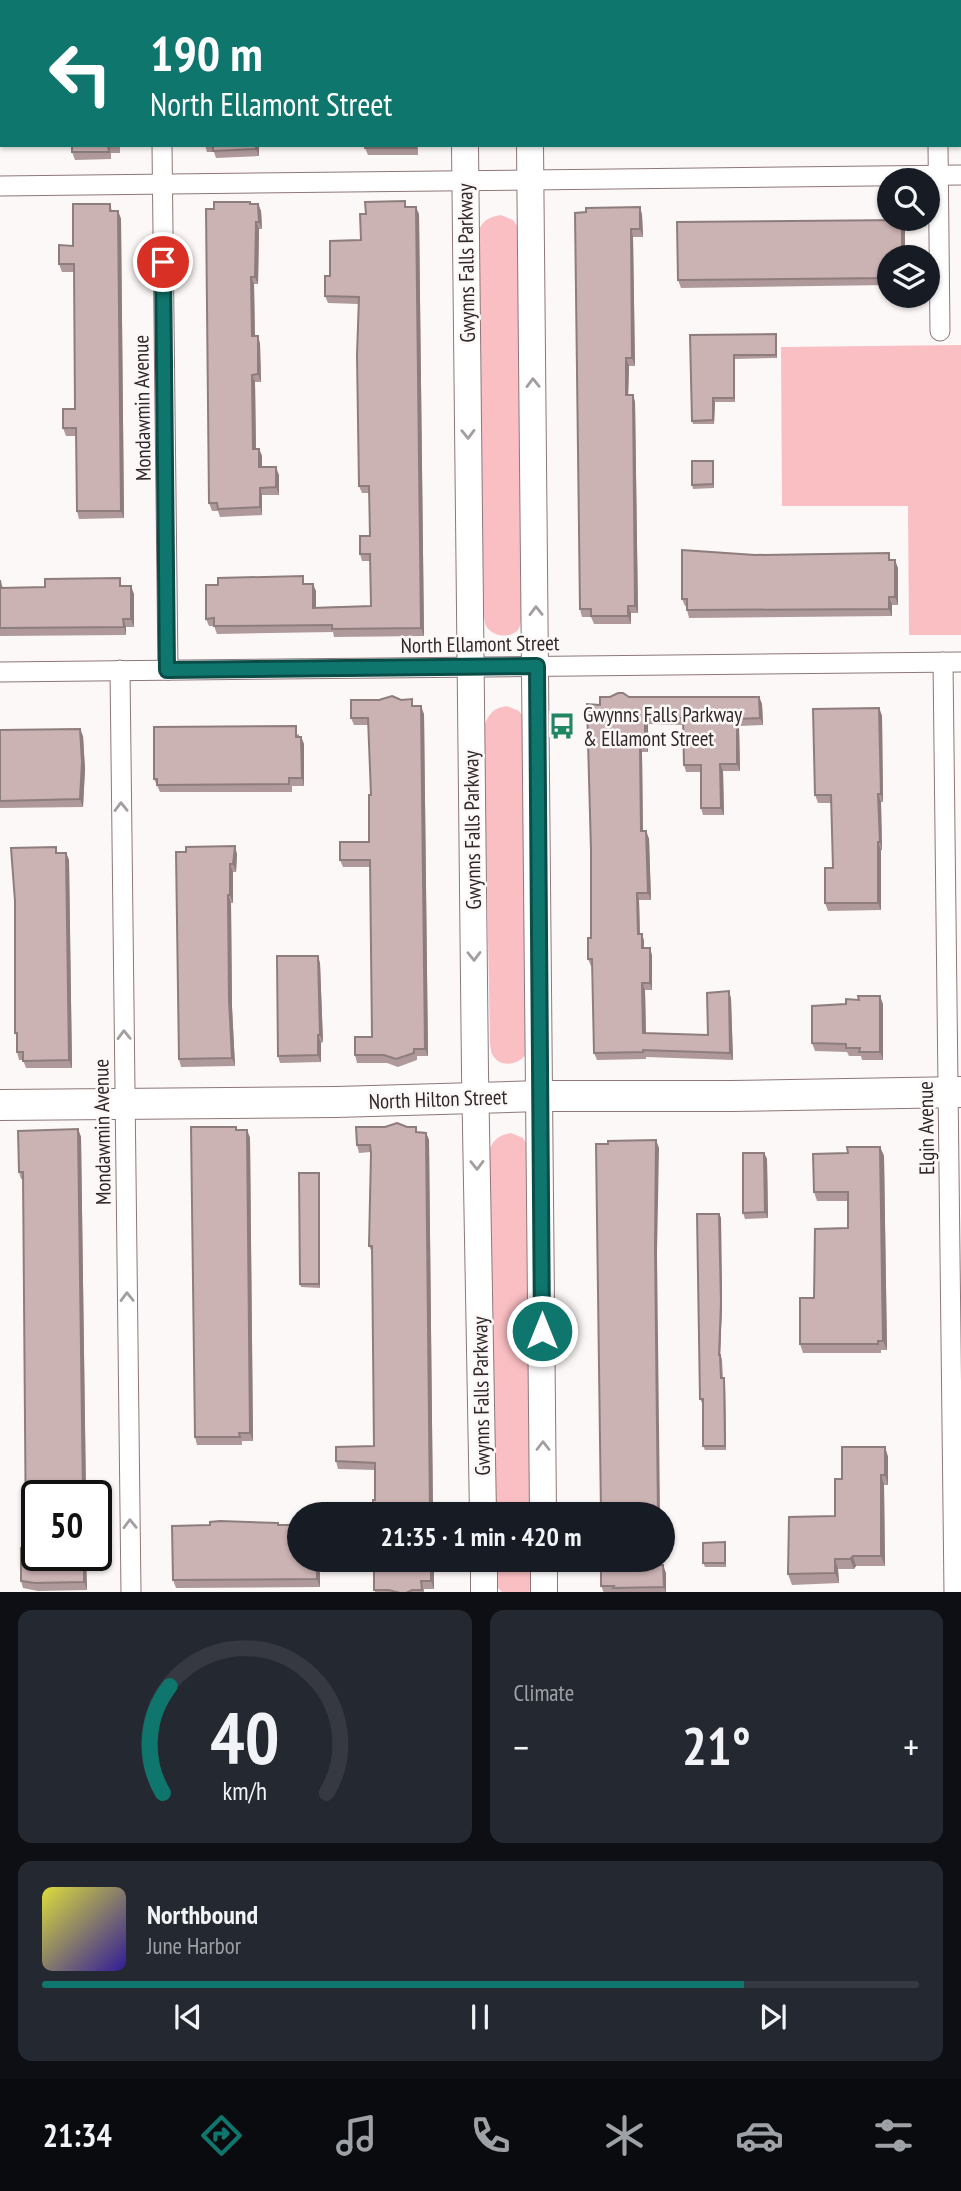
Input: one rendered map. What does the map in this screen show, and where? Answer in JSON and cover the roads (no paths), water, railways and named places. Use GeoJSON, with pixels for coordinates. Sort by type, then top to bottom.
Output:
{"type":"FeatureCollection","features":[{"type":"Feature","properties":{"kind":"main road","name":"Gwynns Falls Parkway"},"geometry":{"type":"LineString","coordinates":[[465,147],[483,1502]]}},
{"type":"Feature","properties":{"kind":"main road"},"geometry":{"type":"LineString","coordinates":[[530,147],[543,1502]]}},
{"type":"Feature","properties":{"kind":"main road","name":"North Hilton Street"},"geometry":{"type":"LineString","coordinates":[[0,1105],[954,1092]]}},
{"type":"Feature","properties":{"kind":"main road"},"geometry":{"type":"LineString","coordinates":[[484,1572],[484,1592]]}},
{"type":"Feature","properties":{"kind":"main road"},"geometry":{"type":"LineString","coordinates":[[544,1572],[544,1592]]}},
{"type":"Feature","properties":{"kind":"street","name":"Mondawmin Avenue"},"geometry":{"type":"LineString","coordinates":[[162,147],[167,670]]}},
{"type":"Feature","properties":{"kind":"street"},"geometry":{"type":"LineString","coordinates":[[938,147],[939,168]]}},
{"type":"Feature","properties":{"kind":"street"},"geometry":{"type":"LineString","coordinates":[[940,175],[961,175]]}},
{"type":"Feature","properties":{"kind":"street"},"geometry":{"type":"LineString","coordinates":[[0,186],[877,176]]}},
{"type":"Feature","properties":{"kind":"street"},"geometry":{"type":"LineString","coordinates":[[939,231],[940,331]]}},
{"type":"Feature","properties":{"kind":"street","name":"North Ellamont Street"},"geometry":{"type":"LineString","coordinates":[[0,672],[952,662]]}},
{"type":"Feature","properties":{"kind":"street","name":"Elgin Avenue"},"geometry":{"type":"LineString","coordinates":[[952,662],[954,1592]]}},
{"type":"Feature","properties":{"kind":"street","name":"Mondawmin Avenue"},"geometry":{"type":"LineString","coordinates":[[120,670],[131,1592]]}},
{"type":"Feature","properties":{"kind":"place","name":"Gwynns Falls Parkway & Ellamont Street"},"geometry":{"type":"Point","coordinates":[562,726]}}]}
